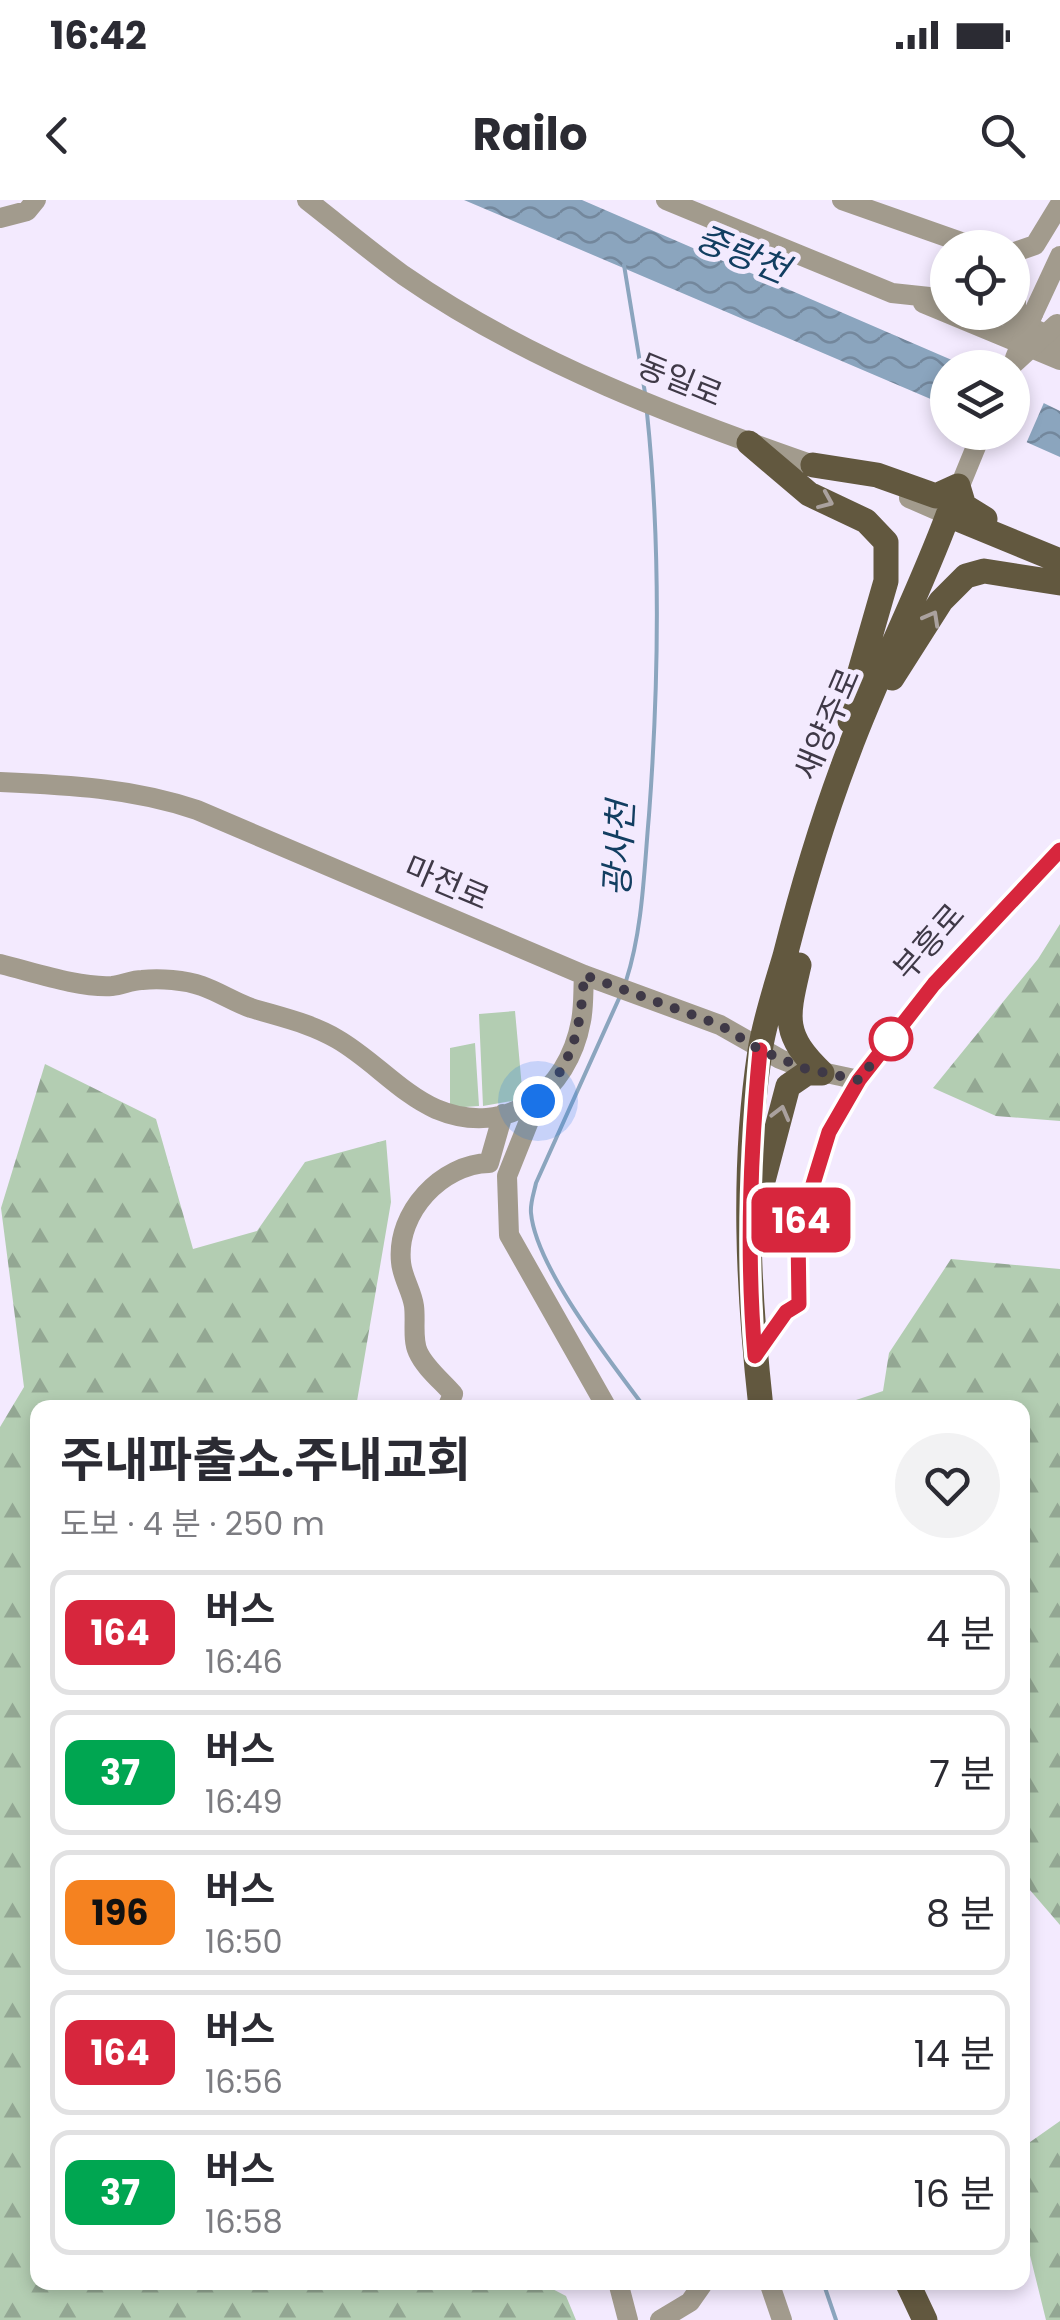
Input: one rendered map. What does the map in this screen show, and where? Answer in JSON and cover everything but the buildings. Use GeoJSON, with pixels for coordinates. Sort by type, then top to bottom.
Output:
{"type":"FeatureCollection","features":[{"type":"Feature","properties":{"kind":"main road"},"geometry":{"type":"LineString","coordinates":[[749,443],[810,494],[866,521],[886,542],[886,581],[858,675],[842,770]]}},
{"type":"Feature","properties":{"kind":"main road"},"geometry":{"type":"LineString","coordinates":[[812,465],[877,475],[936,496],[960,481],[964,506],[1060,560]]}},
{"type":"Feature","properties":{"kind":"main road","name":"새양주로"},"geometry":{"type":"LineString","coordinates":[[760,1050],[805,871],[842,770],[948,515]]}},
{"type":"Feature","properties":{"kind":"main road","name":"동일로"},"geometry":{"type":"LineString","coordinates":[[948,515],[1060,560]]}},
{"type":"Feature","properties":{"kind":"main road"},"geometry":{"type":"LineString","coordinates":[[874,694],[886,687],[922,637],[941,601],[966,576],[984,571],[1060,583]]}},
{"type":"Feature","properties":{"kind":"main road"},"geometry":{"type":"LineString","coordinates":[[792,929],[800,962],[790,1029],[803,1055],[822,1073]]}},
{"type":"Feature","properties":{"kind":"main road"},"geometry":{"type":"LineString","coordinates":[[760,1050],[748,1241],[760,1400]]}},
{"type":"Feature","properties":{"kind":"main road"},"geometry":{"type":"LineString","coordinates":[[748,1241],[788,1086],[807,1073],[822,1073]]}},
{"type":"Feature","properties":{"kind":"main road"},"geometry":{"type":"LineString","coordinates":[[911,2290],[925,2320]]}},
{"type":"Feature","properties":{"kind":"street"},"geometry":{"type":"LineString","coordinates":[[0,218],[27,211],[36,200]]}},
{"type":"Feature","properties":{"kind":"street","name":"동일로"},"geometry":{"type":"LineString","coordinates":[[307,200],[405,276],[520,344],[599,382],[749,443],[948,515]]}},
{"type":"Feature","properties":{"kind":"street"},"geometry":{"type":"LineString","coordinates":[[666,200],[892,293],[930,297]]}},
{"type":"Feature","properties":{"kind":"street"},"geometry":{"type":"LineString","coordinates":[[842,200],[930,231]]}},
{"type":"Feature","properties":{"kind":"street"},"geometry":{"type":"LineString","coordinates":[[1030,246],[1060,204]]}},
{"type":"Feature","properties":{"kind":"street"},"geometry":{"type":"LineString","coordinates":[[1030,294],[1060,256]]}},
{"type":"Feature","properties":{"kind":"street"},"geometry":{"type":"LineString","coordinates":[[900,293],[1060,360]]}},
{"type":"Feature","properties":{"kind":"street"},"geometry":{"type":"LineString","coordinates":[[1030,317],[1059,328]]}},
{"type":"Feature","properties":{"kind":"street"},"geometry":{"type":"LineString","coordinates":[[1030,350],[1059,328]]}},
{"type":"Feature","properties":{"kind":"street","name":"새양주로"},"geometry":{"type":"LineString","coordinates":[[948,515],[974,450]]}},
{"type":"Feature","properties":{"kind":"street","name":"마전로"},"geometry":{"type":"LineString","coordinates":[[0,782],[100,786],[153,795],[197,810],[590,977],[720,1025],[760,1050],[822,1073],[859,1080]]}},
{"type":"Feature","properties":{"kind":"street","name":"부흥로"},"geometry":{"type":"LineString","coordinates":[[755,1356],[786,1312],[799,1304],[798,1233],[829,1132],[859,1080],[934,984],[1060,850]]}},
{"type":"Feature","properties":{"kind":"street"},"geometry":{"type":"LineString","coordinates":[[0,964],[111,986],[141,980],[200,985],[336,1038],[386,1072],[409,1095],[439,1110],[466,1117],[503,1114],[538,1101]]}},
{"type":"Feature","properties":{"kind":"street"},"geometry":{"type":"LineString","coordinates":[[590,977],[581,1022],[554,1084],[538,1101],[507,1176],[509,1234],[602,1400]]}},
{"type":"Feature","properties":{"kind":"street"},"geometry":{"type":"LineString","coordinates":[[451,1400],[454,1394],[418,1351],[414,1305],[401,1262],[403,1243],[417,1206],[446,1174],[470,1164],[489,1163],[503,1114]]}},
{"type":"Feature","properties":{"kind":"street"},"geometry":{"type":"LineString","coordinates":[[620,2290],[628,2320]]}},
{"type":"Feature","properties":{"kind":"street"},"geometry":{"type":"LineString","coordinates":[[660,2320],[690,2302],[698,2290]]}},
{"type":"Feature","properties":{"kind":"street"},"geometry":{"type":"LineString","coordinates":[[772,2290],[782,2320]]}},
{"type":"Feature","properties":{"kind":"green space"},"geometry":{"type":"Polygon","coordinates":[[[1060,924],[1060,1121],[996,1116],[933,1088],[1038,959],[1060,924]]]}},
{"type":"Feature","properties":{"kind":"green space"},"geometry":{"type":"Polygon","coordinates":[[[515,1011],[523,1099],[483,1106],[479,1014],[515,1011]]]}},
{"type":"Feature","properties":{"kind":"green space"},"geometry":{"type":"Polygon","coordinates":[[[475,1043],[479,1106],[450,1108],[450,1048],[475,1043]]]}},
{"type":"Feature","properties":{"kind":"green space"},"geometry":{"type":"Polygon","coordinates":[[[45,1064],[156,1119],[193,1249],[257,1231],[305,1162],[386,1140],[391,1202],[357,1400],[30,1400],[30,2290],[554,2290],[566,2296],[576,2320],[0,2320],[0,1427],[24,1387],[1,1208],[45,1064]]]}},
{"type":"Feature","properties":{"kind":"green space"},"geometry":{"type":"Polygon","coordinates":[[[951,1259],[1060,1269],[1060,1925],[1030,1890],[1030,1400],[856,1400],[883,1391],[889,1353],[951,1259]]]}},
{"type":"Feature","properties":{"kind":"green space"},"geometry":{"type":"Polygon","coordinates":[[[1060,2121],[1060,2320],[1046,2320],[1030,2255],[1030,2142],[1060,2121]]]}},
{"type":"Feature","properties":{"kind":"water","name":"중랑천"},"geometry":{"type":"Polygon","coordinates":[[[464,200],[582,200],[930,351],[930,399],[464,200]]]}},
{"type":"Feature","properties":{"kind":"water"},"geometry":{"type":"Polygon","coordinates":[[[1030,396],[1060,411],[1060,457],[1030,444],[1030,396]]]}},
{"type":"Feature","properties":{"kind":"pier"},"geometry":{"type":"Polygon","coordinates":[[[1030,391],[1046,398],[1030,435],[1030,391]]]}},
{"type":"Feature","properties":{"kind":"waterway","name":"광사천"},"geometry":{"type":"LineString","coordinates":[[624,265],[645,393]]}},
{"type":"Feature","properties":{"kind":"waterway","name":"광사천"},"geometry":{"type":"LineString","coordinates":[[626,981],[642,899],[655,714],[656,564],[647,413]]}},
{"type":"Feature","properties":{"kind":"waterway","name":"광사천"},"geometry":{"type":"LineString","coordinates":[[621,994],[536,1183],[531,1213],[536,1235],[560,1287],[639,1400]]}},
{"type":"Feature","properties":{"kind":"waterway","name":"광사천"},"geometry":{"type":"LineString","coordinates":[[826,2290],[836,2320]]}},
{"type":"Feature","properties":{"kind":"bus line","name":"164"},"geometry":{"type":"LineString","coordinates":[[760,1050],[748,1241],[755,1356],[786,1312],[799,1304],[798,1233],[829,1132],[859,1080],[934,984],[1060,850]]}},
{"type":"Feature","properties":{"kind":"route"},"geometry":{"type":"LineString","coordinates":[[538,1101],[554,1084],[581,1022],[584,975],[720,1025],[760,1050],[822,1073],[859,1080],[896,1032],[891,1039]]}}]}
